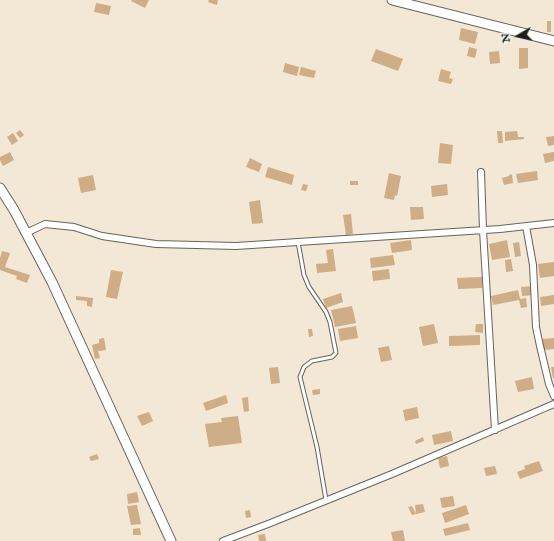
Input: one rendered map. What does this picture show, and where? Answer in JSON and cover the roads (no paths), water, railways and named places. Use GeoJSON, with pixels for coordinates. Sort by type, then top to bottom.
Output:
{"type":"FeatureCollection","features":[{"type":"Feature","properties":{"kind":"main road"},"geometry":{"type":"LineString","coordinates":[[392,0],[554,41]]}},
{"type":"Feature","properties":{"kind":"main road"},"geometry":{"type":"LineString","coordinates":[[0,188],[14,210],[52,282],[171,541]]}},
{"type":"Feature","properties":{"kind":"street"},"geometry":{"type":"LineString","coordinates":[[481,172],[483,230],[496,430]]}},
{"type":"Feature","properties":{"kind":"street"},"geometry":{"type":"LineString","coordinates":[[26,233],[46,224],[74,227],[102,236],[156,244],[236,246],[483,230],[554,222]]}},
{"type":"Feature","properties":{"kind":"street"},"geometry":{"type":"LineString","coordinates":[[526,226],[533,265],[536,327],[549,384],[554,396]]}},
{"type":"Feature","properties":{"kind":"street"},"geometry":{"type":"LineString","coordinates":[[222,541],[392,474],[554,404]]}},
{"type":"Feature","properties":{"kind":"lane"},"geometry":{"type":"LineString","coordinates":[[298,242],[304,275],[309,287],[326,312],[330,322],[336,353],[332,357],[312,361],[304,367],[300,377],[317,447],[326,500]]}}]}
